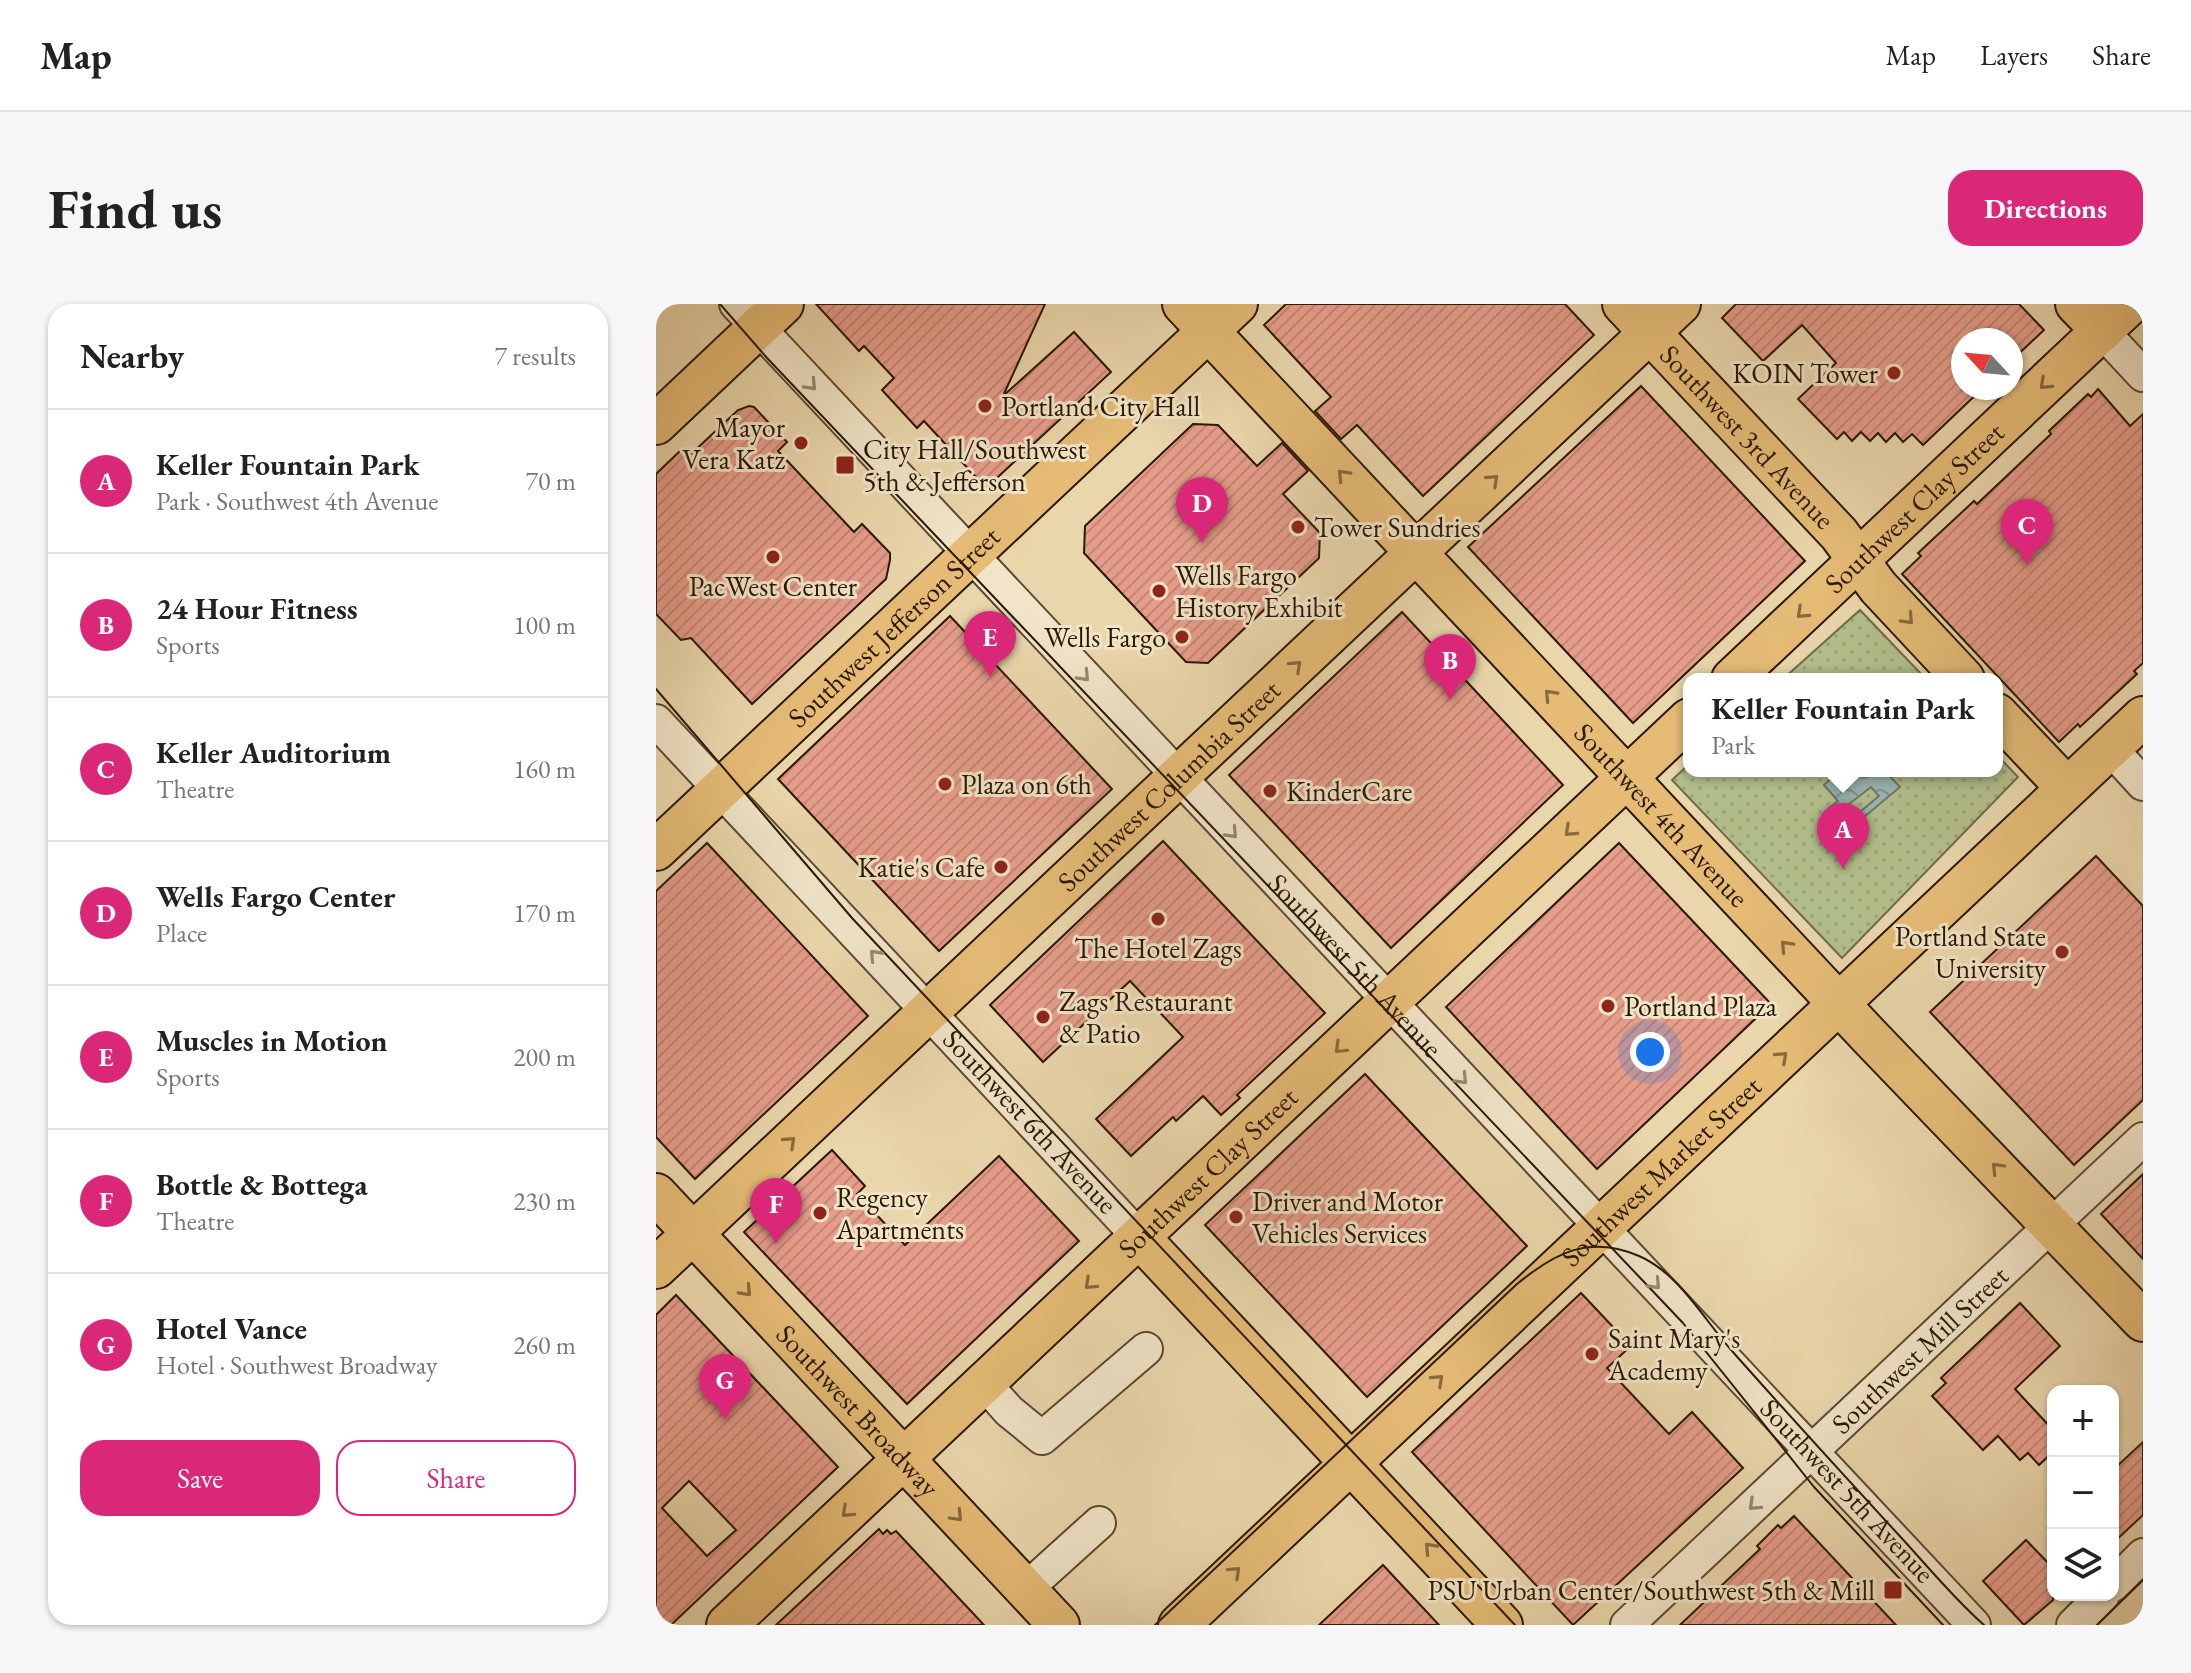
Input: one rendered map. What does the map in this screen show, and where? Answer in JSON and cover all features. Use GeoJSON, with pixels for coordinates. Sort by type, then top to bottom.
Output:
{"type":"FeatureCollection","features":[{"type":"Feature","properties":{"kind":"main road","name":"Southwest Jefferson Street"},"geometry":{"type":"LineString","coordinates":[[656,850],[971,554],[1195,318],[1237,304]]}},
{"type":"Feature","properties":{"kind":"main road","name":"Southwest 3rd Avenue"},"geometry":{"type":"LineString","coordinates":[[1623,304],[1839,534],[1878,587],[1958,673]]}},
{"type":"Feature","properties":{"kind":"main road","name":"Southwest Columbia Street"},"geometry":{"type":"LineString","coordinates":[[656,1268],[1680,304]]}},
{"type":"Feature","properties":{"kind":"main road"},"geometry":{"type":"LineString","coordinates":[[656,424],[759,312]]}},
{"type":"Feature","properties":{"kind":"main road","name":"Southwest Clay Street"},"geometry":{"type":"LineString","coordinates":[[1738,673],[1858,559],[2103,313]]}},
{"type":"Feature","properties":{"kind":"main road","name":"Southwest 4th Avenue"},"geometry":{"type":"LineString","coordinates":[[1195,318],[1839,1003],[2143,1321]]}},
{"type":"Feature","properties":{"kind":"main road","name":"Southwest Market Street"},"geometry":{"type":"LineString","coordinates":[[1179,1625],[2143,717]]}},
{"type":"Feature","properties":{"kind":"main road"},"geometry":{"type":"LineString","coordinates":[[2003,720],[2067,788]]}},
{"type":"Feature","properties":{"kind":"main road","name":"Southwest Clay Street"},"geometry":{"type":"LineString","coordinates":[[727,1625],[1683,725]]}},
{"type":"Feature","properties":{"kind":"main road","name":"Southwest Broadway"},"geometry":{"type":"LineString","coordinates":[[656,1194],[1059,1625]]}},
{"type":"Feature","properties":{"kind":"main road","name":"Southwest 6th Avenue"},"geometry":{"type":"LineString","coordinates":[[1139,1237],[1351,1463],[1487,1620]]}},
{"type":"Feature","properties":{"kind":"street","name":"Southwest 5th Avenue"},"geometry":{"type":"LineString","coordinates":[[759,312],[971,554],[1974,1625]]}},
{"type":"Feature","properties":{"kind":"street"},"geometry":{"type":"LineString","coordinates":[[2103,313],[2143,375]]}},
{"type":"Feature","properties":{"kind":"street","name":"Southwest 6th Avenue"},"geometry":{"type":"LineString","coordinates":[[656,721],[1139,1237]]}},
{"type":"Feature","properties":{"kind":"street"},"geometry":{"type":"LineString","coordinates":[[2110,748],[2143,784]]}},
{"type":"Feature","properties":{"kind":"street","name":"Southwest Mill Street"},"geometry":{"type":"LineString","coordinates":[[1627,1625],[2143,1139]]}},
{"type":"Feature","properties":{"kind":"street"},"geometry":{"type":"LineString","coordinates":[[984,1383],[1009,1411],[1042,1438],[1146,1349]]}},
{"type":"Feature","properties":{"kind":"street"},"geometry":{"type":"LineString","coordinates":[[1026,1589],[1099,1523]]}},
{"type":"Feature","properties":{"kind":"street"},"geometry":{"type":"LineString","coordinates":[[2119,1579],[2143,1555]]}},
{"type":"Feature","properties":{"kind":"street"},"geometry":{"type":"LineString","coordinates":[[2073,1625],[2097,1601]]}},
{"type":"Feature","properties":{"kind":"green space"},"geometry":{"type":"Polygon","coordinates":[[[1860,610],[1920,673],[1790,673],[1860,610]]]}},
{"type":"Feature","properties":{"kind":"green space"},"geometry":{"type":"Polygon","coordinates":[[[2003,761],[2018,777],[1842,958],[1672,780],[1683,770],[1683,777],[2003,777],[2003,761]]]}},
{"type":"Feature","properties":{"kind":"water"},"geometry":{"type":"Polygon","coordinates":[[[1833,777],[1891,777],[1900,787],[1858,822],[1854,817],[1879,796],[1871,787],[1836,814],[1829,808],[1838,801],[1824,785],[1833,777]]]}},
{"type":"Feature","properties":{"kind":"building","name":"Portland City Hall"},"geometry":{"type":"Polygon","coordinates":[[[816,304],[1045,304],[1003,396],[1074,332],[1111,372],[986,488],[924,421],[917,428],[882,390],[894,378],[864,346],[859,351],[816,304]]]}},
{"type":"Feature","properties":{"kind":"building"},"geometry":{"type":"Polygon","coordinates":[[[1286,304],[1565,304],[1594,335],[1423,496],[1357,425],[1341,439],[1315,411],[1331,397],[1264,325],[1286,304]]]}},
{"type":"Feature","properties":{"kind":"building","name":"KOIN Tower"},"geometry":{"type":"Polygon","coordinates":[[[1736,304],[2019,304],[2044,330],[2023,350],[2023,328],[1951,328],[1951,400],[1970,400],[1923,445],[1912,434],[1903,442],[1895,433],[1886,442],[1878,433],[1870,441],[1861,432],[1852,441],[1844,432],[1837,439],[1798,399],[1836,363],[1802,325],[1763,361],[1722,318],[1736,304]]]}},
{"type":"Feature","properties":{"kind":"building"},"geometry":{"type":"Polygon","coordinates":[[[1641,386],[1805,561],[1633,723],[1468,547],[1641,386]]]}},
{"type":"Feature","properties":{"kind":"building"},"geometry":{"type":"Polygon","coordinates":[[[2098,389],[2130,426],[2143,414],[2143,663],[2134,671],[2137,674],[2080,727],[2078,724],[2059,742],[2003,682],[2003,673],[1995,673],[1902,574],[1921,556],[1918,553],[1974,501],[1977,504],[2088,394],[2091,397],[2098,389]]]}},
{"type":"Feature","properties":{"kind":"building","name":"PacWest Center"},"geometry":{"type":"Polygon","coordinates":[[[754,407],[787,442],[778,451],[854,532],[862,524],[890,553],[886,579],[752,704],[691,638],[681,640],[656,614],[656,474],[681,450],[691,454],[738,410],[754,407]]]}},
{"type":"Feature","properties":{"kind":"building"},"geometry":{"type":"Polygon","coordinates":[[[1193,424],[1218,425],[1257,466],[1282,443],[1308,471],[1283,494],[1320,533],[1319,558],[1208,663],[1186,662],[1084,553],[1085,526],[1193,424]]]}},
{"type":"Feature","properties":{"kind":"building"},"geometry":{"type":"Polygon","coordinates":[[[1402,612],[1563,785],[1391,948],[1229,775],[1402,612]]]}},
{"type":"Feature","properties":{"kind":"building","name":"Plaza on 6th"},"geometry":{"type":"Polygon","coordinates":[[[950,616],[1112,789],[939,951],[778,779],[950,616]]]}},
{"type":"Feature","properties":{"kind":"building","name":"The Hotel Zags"},"geometry":{"type":"Polygon","coordinates":[[[1163,841],[1325,1013],[1237,1095],[1240,1098],[1221,1115],[1203,1096],[1176,1121],[1173,1117],[1131,1156],[1096,1119],[1183,1037],[1130,981],[1043,1062],[990,1005],[1163,841]]]}},
{"type":"Feature","properties":{"kind":"building"},"geometry":{"type":"Polygon","coordinates":[[[707,843],[868,1016],[695,1179],[656,1137],[656,891],[707,843]]]}},
{"type":"Feature","properties":{"kind":"building","name":"Portland Plaza"},"geometry":{"type":"Polygon","coordinates":[[[1619,843],[1771,1004],[1597,1169],[1446,1007],[1619,843]]]}},
{"type":"Feature","properties":{"kind":"building","name":"Portland State University"},"geometry":{"type":"Polygon","coordinates":[[[2096,856],[2143,906],[2143,1100],[2074,1165],[1930,1012],[2096,856]]]}},
{"type":"Feature","properties":{"kind":"building"},"geometry":{"type":"Polygon","coordinates":[[[1365,1074],[1527,1246],[1367,1397],[1205,1225],[1365,1074]]]}},
{"type":"Feature","properties":{"kind":"building"},"geometry":{"type":"Polygon","coordinates":[[[832,1150],[865,1186],[857,1194],[905,1245],[999,1156],[1079,1241],[907,1404],[744,1232],[832,1150]]]}},
{"type":"Feature","properties":{"kind":"building"},"geometry":{"type":"Polygon","coordinates":[[[2143,1174],[2143,1259],[2101,1214],[2143,1174]]]}},
{"type":"Feature","properties":{"kind":"building","name":"Saint Mary's Academy"},"geometry":{"type":"Polygon","coordinates":[[[1581,1293],[1631,1346],[1607,1368],[1669,1434],[1692,1412],[1743,1468],[1573,1625],[1412,1452],[1581,1293]]]}},
{"type":"Feature","properties":{"kind":"building"},"geometry":{"type":"Polygon","coordinates":[[[676,1295],[838,1467],[671,1625],[662,1625],[656,1619],[656,1315],[676,1295]],[[689,1481],[662,1508],[707,1556],[736,1530],[689,1481]]]}},
{"type":"Feature","properties":{"kind":"building"},"geometry":{"type":"Polygon","coordinates":[[[2020,1303],[2060,1346],[2015,1389],[2047,1424],[2047,1458],[2039,1465],[2028,1453],[2020,1460],[1998,1436],[1983,1450],[1932,1396],[1946,1383],[1941,1378],[2020,1303]]]}},
{"type":"Feature","properties":{"kind":"building"},"geometry":{"type":"Polygon","coordinates":[[[2143,1442],[2143,1515],[2119,1537],[2119,1529],[2119,1464],[2143,1442]]]}},
{"type":"Feature","properties":{"kind":"building"},"geometry":{"type":"Polygon","coordinates":[[[1794,1516],[1896,1625],[1680,1625],[1760,1549],[1757,1546],[1778,1525],[1781,1528],[1794,1516]]]}},
{"type":"Feature","properties":{"kind":"building"},"geometry":{"type":"Polygon","coordinates":[[[879,1529],[883,1534],[887,1530],[891,1534],[896,1531],[984,1625],[776,1625],[879,1529]]]}},
{"type":"Feature","properties":{"kind":"building"},"geometry":{"type":"Polygon","coordinates":[[[2026,1540],[2047,1562],[2047,1601],[2052,1601],[2024,1625],[1983,1581],[2026,1540]]]}},
{"type":"Feature","properties":{"kind":"building"},"geometry":{"type":"Polygon","coordinates":[[[1383,1565],[1439,1625],[1319,1625],[1383,1565]]]}},
{"type":"Feature","properties":{"kind":"tram line"},"geometry":{"type":"LineString","coordinates":[[720,304],[767,358],[1683,1323],[1814,1487],[1943,1625]]}},
{"type":"Feature","properties":{"kind":"tram line"},"geometry":{"type":"LineString","coordinates":[[656,689],[852,918],[1515,1625]]}},
{"type":"Feature","properties":{"kind":"tram line"},"geometry":{"type":"LineString","coordinates":[[1155,1625],[1517,1284],[1545,1263],[1589,1247],[1621,1250],[1639,1256],[1679,1285],[1773,1397],[1984,1625]]}},
{"type":"Feature","properties":{"kind":"tram line"},"geometry":{"type":"LineString","coordinates":[[2097,1625],[2143,1580]]}},
{"type":"Feature","properties":{"kind":"place","name":"KOIN Tower"},"geometry":{"type":"Point","coordinates":[1894,373]}},
{"type":"Feature","properties":{"kind":"place","name":"Portland City Hall"},"geometry":{"type":"Point","coordinates":[985,406]}},
{"type":"Feature","properties":{"kind":"place","name":"Mayor Vera Katz"},"geometry":{"type":"Point","coordinates":[801,443]}},
{"type":"Feature","properties":{"kind":"place","name":"City Hall/Southwest 5th & Jefferson"},"geometry":{"type":"Point","coordinates":[845,465]}},
{"type":"Feature","properties":{"kind":"place","name":"Tower Sundries"},"geometry":{"type":"Point","coordinates":[1298,527]}},
{"type":"Feature","properties":{"kind":"place","name":"Wells Fargo Center"},"geometry":{"type":"Point","coordinates":[1202,543]}},
{"type":"Feature","properties":{"kind":"place","name":"PacWest Center"},"geometry":{"type":"Point","coordinates":[773,557]}},
{"type":"Feature","properties":{"kind":"place","name":"Keller Auditorium"},"geometry":{"type":"Point","coordinates":[2027,565]}},
{"type":"Feature","properties":{"kind":"place","name":"Wells Fargo History Exhibit"},"geometry":{"type":"Point","coordinates":[1159,591]}},
{"type":"Feature","properties":{"kind":"place","name":"Wells Fargo"},"geometry":{"type":"Point","coordinates":[1182,637]}},
{"type":"Feature","properties":{"kind":"place","name":"Muscles in Motion"},"geometry":{"type":"Point","coordinates":[990,677]}},
{"type":"Feature","properties":{"kind":"place","name":"24 Hour Fitness"},"geometry":{"type":"Point","coordinates":[1450,700]}},
{"type":"Feature","properties":{"kind":"place","name":"Plaza on 6th"},"geometry":{"type":"Point","coordinates":[945,784]}},
{"type":"Feature","properties":{"kind":"place","name":"KinderCare"},"geometry":{"type":"Point","coordinates":[1270,791]}},
{"type":"Feature","properties":{"kind":"place","name":"Katie's Cafe"},"geometry":{"type":"Point","coordinates":[1001,867]}},
{"type":"Feature","properties":{"kind":"place","name":"Keller Fountain Park"},"geometry":{"type":"Point","coordinates":[1843,869]}},
{"type":"Feature","properties":{"kind":"place","name":"The Hotel Zags"},"geometry":{"type":"Point","coordinates":[1158,919]}},
{"type":"Feature","properties":{"kind":"place","name":"Portland State University"},"geometry":{"type":"Point","coordinates":[2062,952]}},
{"type":"Feature","properties":{"kind":"place","name":"Portland Plaza"},"geometry":{"type":"Point","coordinates":[1608,1006]}},
{"type":"Feature","properties":{"kind":"place","name":"Zags Restaurant & Patio"},"geometry":{"type":"Point","coordinates":[1043,1017]}},
{"type":"Feature","properties":{"kind":"place","name":"Regency Apartments"},"geometry":{"type":"Point","coordinates":[820,1213]}},
{"type":"Feature","properties":{"kind":"place","name":"Driver and Motor Vehicles Services"},"geometry":{"type":"Point","coordinates":[1236,1217]}},
{"type":"Feature","properties":{"kind":"place","name":"Bottle & Bottega"},"geometry":{"type":"Point","coordinates":[776,1244]}},
{"type":"Feature","properties":{"kind":"place","name":"Saint Mary's Academy"},"geometry":{"type":"Point","coordinates":[1592,1354]}},
{"type":"Feature","properties":{"kind":"place","name":"Hotel Vance"},"geometry":{"type":"Point","coordinates":[725,1420]}},
{"type":"Feature","properties":{"kind":"place","name":"PSU Urban Center/Southwest 5th & Mill"},"geometry":{"type":"Point","coordinates":[1893,1590]}}]}
